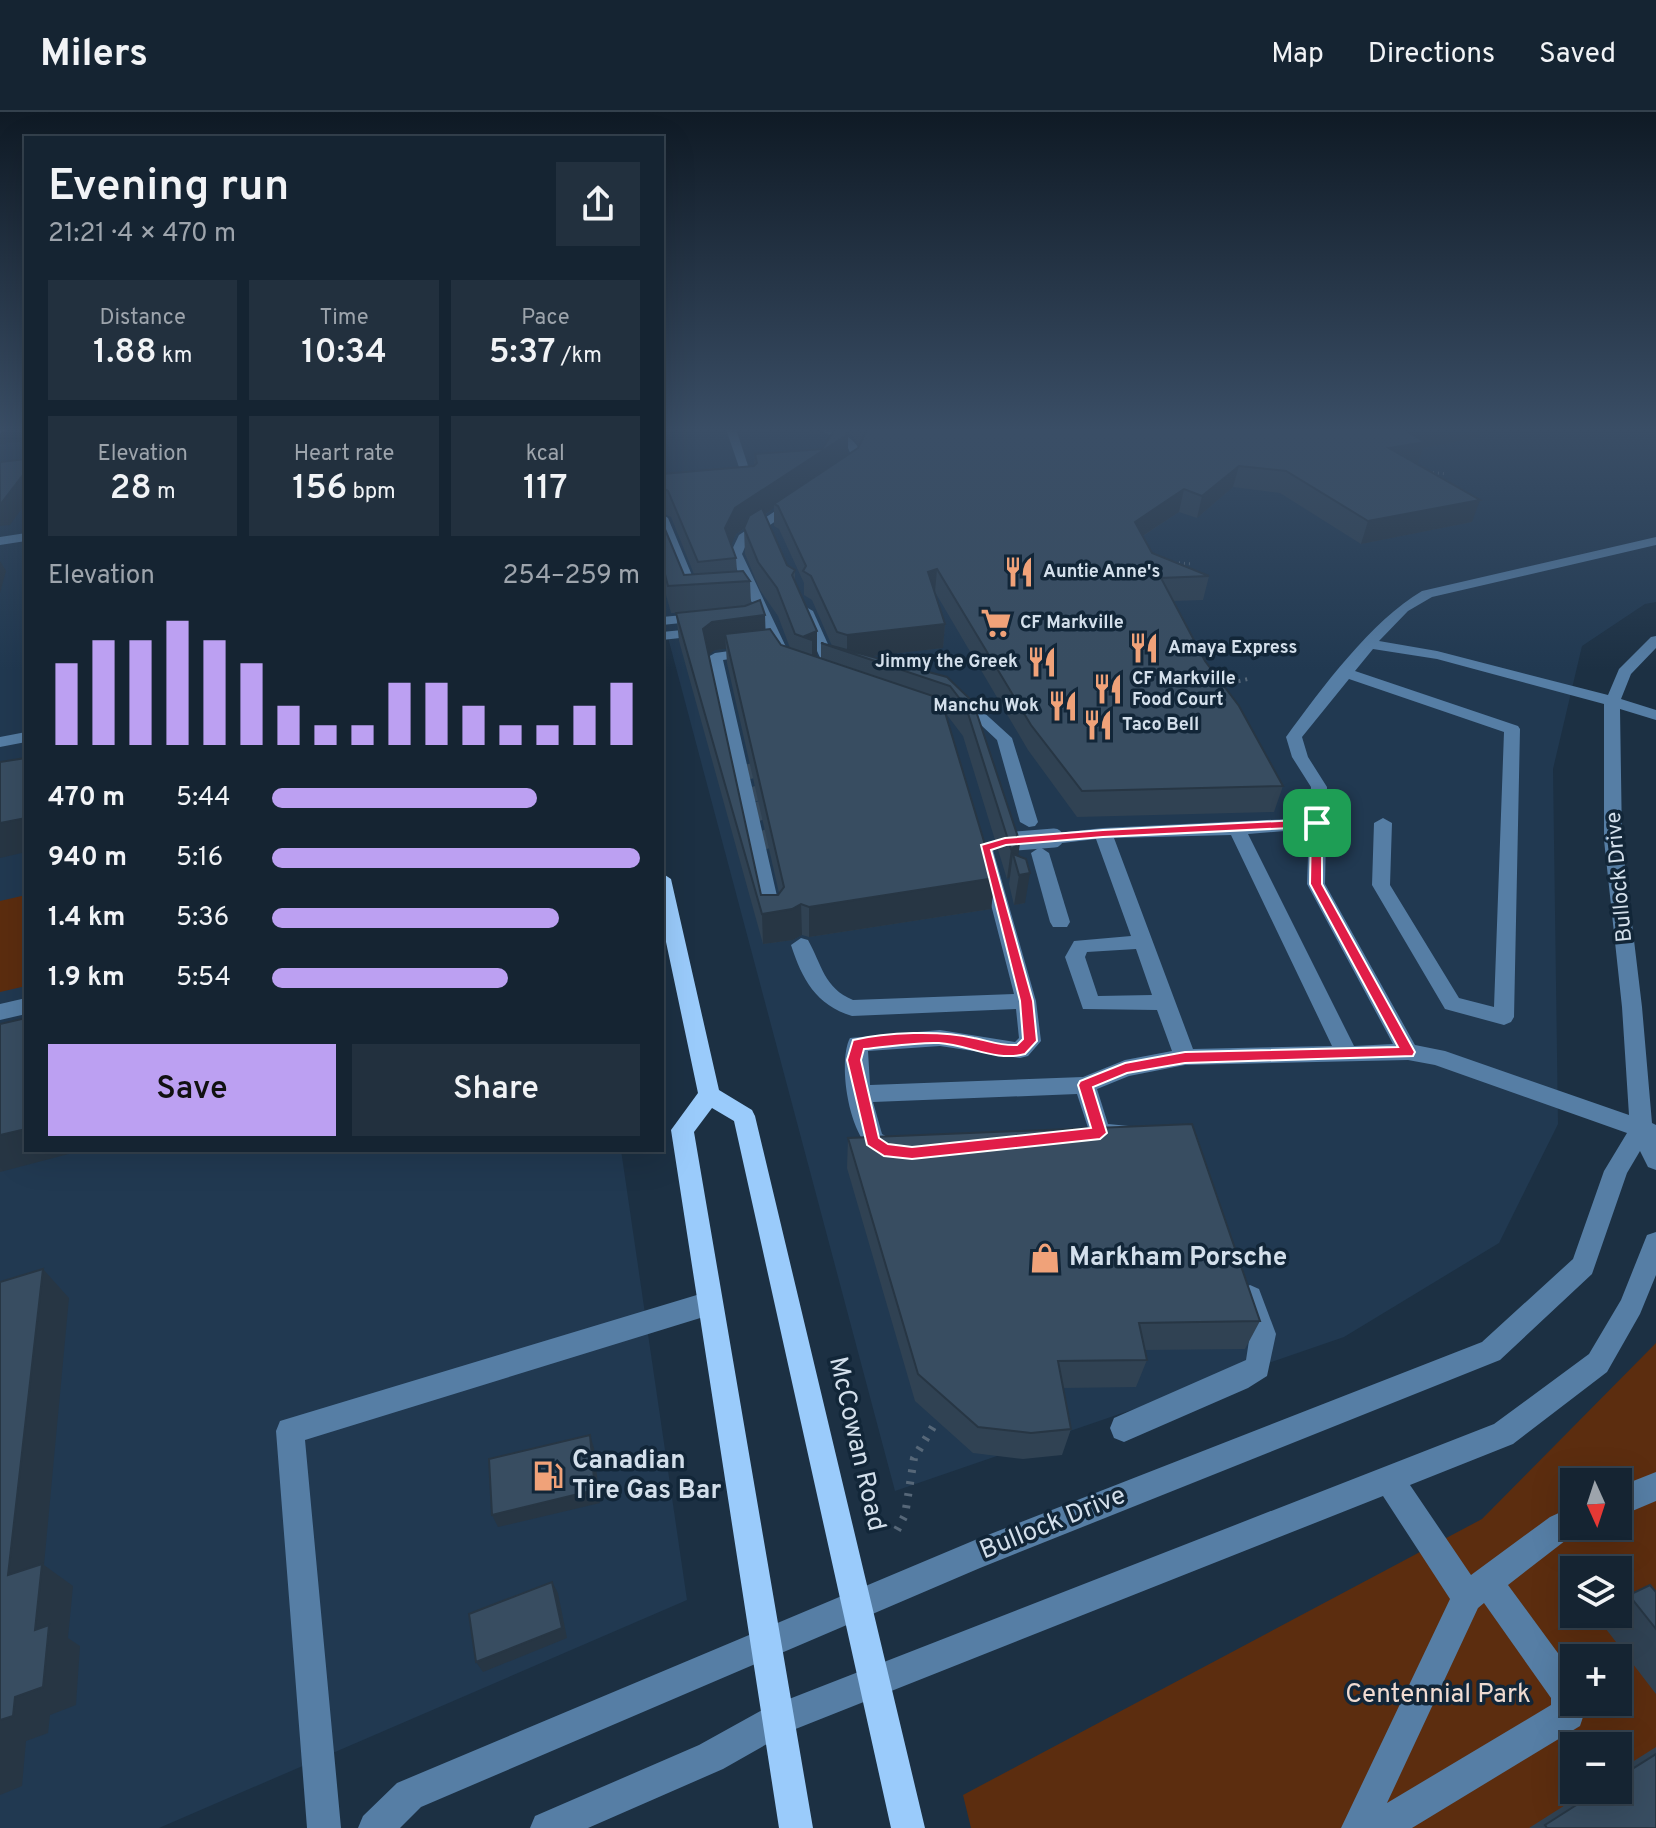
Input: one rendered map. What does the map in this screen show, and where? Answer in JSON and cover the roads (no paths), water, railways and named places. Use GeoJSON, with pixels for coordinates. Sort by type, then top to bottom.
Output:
{"type":"FeatureCollection","features":[{"type":"Feature","properties":{"kind":"main road"},"geometry":{"type":"LineString","coordinates":[[664,888],[709,1095],[682,1130],[796,1828]]}},
{"type":"Feature","properties":{"kind":"main road","name":"McCowan Road"},"geometry":{"type":"LineString","coordinates":[[709,1095],[744,1116],[908,1828]]}},
{"type":"Feature","properties":{"kind":"street"},"geometry":{"type":"LineString","coordinates":[[786,509],[743,538],[736,554],[742,591],[780,649],[783,662],[803,675]]}},
{"type":"Feature","properties":{"kind":"street"},"geometry":{"type":"LineString","coordinates":[[664,523],[693,597],[707,596]]}},
{"type":"Feature","properties":{"kind":"street"},"geometry":{"type":"LineString","coordinates":[[0,541],[24,537]]}},
{"type":"Feature","properties":{"kind":"street"},"geometry":{"type":"LineString","coordinates":[[1408,1052],[1316,884],[1319,787],[1300,757],[1294,737],[1348,674],[1369,644],[1403,608],[1427,594],[1656,541]]}},
{"type":"Feature","properties":{"kind":"street"},"geometry":{"type":"LineString","coordinates":[[802,601],[831,665]]}},
{"type":"Feature","properties":{"kind":"street"},"geometry":{"type":"LineString","coordinates":[[743,613],[762,619]]}},
{"type":"Feature","properties":{"kind":"street"},"geometry":{"type":"LineString","coordinates":[[664,621],[716,623],[664,636]]}},
{"type":"Feature","properties":{"kind":"street","name":"Bullock Drive"},"geometry":{"type":"LineString","coordinates":[[1656,640],[1624,672],[1612,704],[1613,840],[1632,1007],[1649,1131],[1656,1160]]}},
{"type":"Feature","properties":{"kind":"street"},"geometry":{"type":"LineString","coordinates":[[1369,644],[1422,664],[1563,699],[1612,704],[1656,715]]}},
{"type":"Feature","properties":{"kind":"street"},"geometry":{"type":"LineString","coordinates":[[772,918],[715,657],[780,649]]}},
{"type":"Feature","properties":{"kind":"street"},"geometry":{"type":"LineString","coordinates":[[1348,674],[1512,729],[1504,1017],[1452,1004],[1399,920],[1381,885],[1383,823]]}},
{"type":"Feature","properties":{"kind":"street"},"geometry":{"type":"LineString","coordinates":[[974,711],[1004,738],[1029,822]]}},
{"type":"Feature","properties":{"kind":"street"},"geometry":{"type":"LineString","coordinates":[[0,742],[24,737]]}},
{"type":"Feature","properties":{"kind":"street"},"geometry":{"type":"LineString","coordinates":[[912,1153],[884,1150],[873,1141],[854,1060],[858,1044],[938,1038],[974,1043],[998,1051],[1020,1050],[1030,1041],[1026,1001],[983,842],[1317,823]]}},
{"type":"Feature","properties":{"kind":"street"},"geometry":{"type":"LineString","coordinates":[[1237,829],[1347,1054]]}},
{"type":"Feature","properties":{"kind":"street"},"geometry":{"type":"LineString","coordinates":[[1103,833],[1185,1057]]}},
{"type":"Feature","properties":{"kind":"street"},"geometry":{"type":"LineString","coordinates":[[1060,922],[1040,880],[1039,850],[1073,847]]}},
{"type":"Feature","properties":{"kind":"street"},"geometry":{"type":"LineString","coordinates":[[1143,942],[1081,946],[1075,957],[1090,1004],[1165,1002]]}},
{"type":"Feature","properties":{"kind":"street"},"geometry":{"type":"LineString","coordinates":[[801,945],[810,975],[836,1003],[852,1008],[1026,1001]]}},
{"type":"Feature","properties":{"kind":"street"},"geometry":{"type":"LineString","coordinates":[[0,1012],[24,1006]]}},
{"type":"Feature","properties":{"kind":"street"},"geometry":{"type":"LineString","coordinates":[[862,1094],[1085,1085],[1125,1068],[1185,1057],[1408,1052],[1437,1057],[1649,1131]]}},
{"type":"Feature","properties":{"kind":"street"},"geometry":{"type":"LineString","coordinates":[[1085,1085],[1092,1134],[1139,1133]]}},
{"type":"Feature","properties":{"kind":"street","name":"Bullock Drive"},"geometry":{"type":"LineString","coordinates":[[375,1828],[409,1795],[765,1642],[975,1555],[1491,1351],[1583,1266],[1616,1171],[1649,1131]]}},
{"type":"Feature","properties":{"kind":"street"},"geometry":{"type":"LineString","coordinates":[[547,1828],[711,1757],[778,1720],[1503,1434],[1598,1363],[1631,1306],[1656,1243]]}},
{"type":"Feature","properties":{"kind":"street"},"geometry":{"type":"LineString","coordinates":[[1124,1428],[1238,1379],[1258,1367],[1263,1334],[1242,1275]]}},
{"type":"Feature","properties":{"kind":"street"},"geometry":{"type":"LineString","coordinates":[[324,1828],[290,1431],[710,1303]]}},
{"type":"Feature","properties":{"kind":"street"},"geometry":{"type":"LineString","coordinates":[[1379,1828],[1568,1714],[1567,1693],[1477,1590],[1389,1479]]}},
{"type":"Feature","properties":{"kind":"street"},"geometry":{"type":"LineString","coordinates":[[1632,1496],[1656,1486]]}},
{"type":"Feature","properties":{"kind":"street"},"geometry":{"type":"LineString","coordinates":[[1358,1828],[1477,1590],[1560,1527]]}},
{"type":"Feature","properties":{"kind":"tunnel"},"geometry":{"type":"LineString","coordinates":[[745,765],[757,804]]}},
{"type":"Feature","properties":{"kind":"tunnel"},"geometry":{"type":"LineString","coordinates":[[756,802],[772,853]]}},
{"type":"Feature","properties":{"kind":"place","name":"Auntie Anne's"},"geometry":{"type":"Point","coordinates":[1019,572]}},
{"type":"Feature","properties":{"kind":"place","name":"CF Markville"},"geometry":{"type":"Point","coordinates":[996,623]}},
{"type":"Feature","properties":{"kind":"place","name":"Amaya Express"},"geometry":{"type":"Point","coordinates":[1144,648]}},
{"type":"Feature","properties":{"kind":"place","name":"Jimmy the Greek"},"geometry":{"type":"Point","coordinates":[1042,662]}},
{"type":"Feature","properties":{"kind":"place","name":"CF Markville Food Court"},"geometry":{"type":"Point","coordinates":[1108,689]}},
{"type":"Feature","properties":{"kind":"place","name":"Manchu Wok"},"geometry":{"type":"Point","coordinates":[1063,706]}},
{"type":"Feature","properties":{"kind":"place","name":"Taco Bell"},"geometry":{"type":"Point","coordinates":[1098,725]}},
{"type":"Feature","properties":{"kind":"place","name":"Markham Porsche"},"geometry":{"type":"Point","coordinates":[1045,1258]}},
{"type":"Feature","properties":{"kind":"place","name":"Canadian Tire Gas Bar"},"geometry":{"type":"Point","coordinates":[548,1476]}},
{"type":"Feature","properties":{"kind":"park label","name":"Centennial Park"},"geometry":{"type":"Point","coordinates":[1438,1695]}}]}
